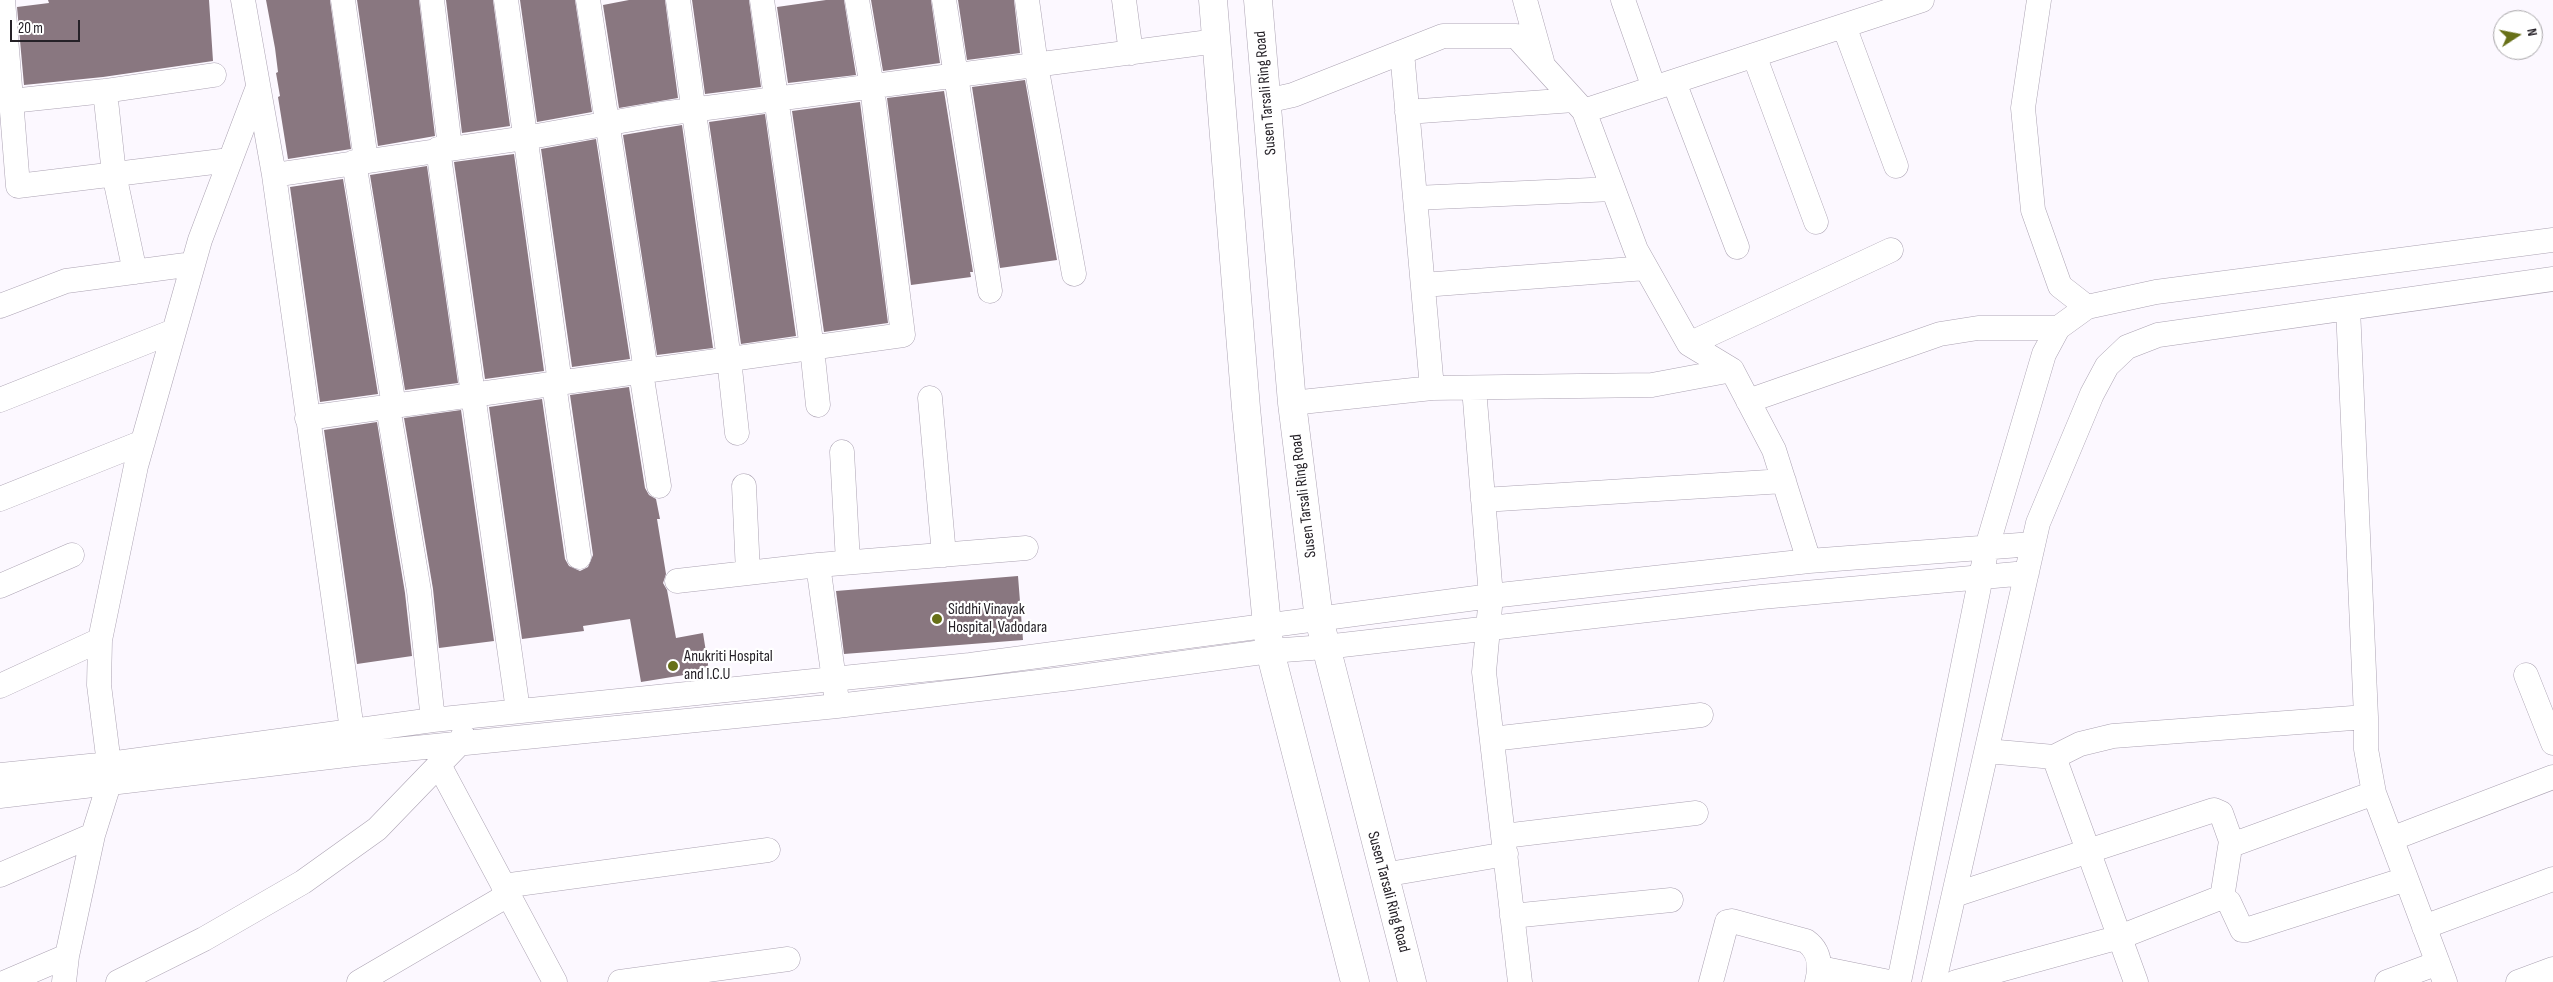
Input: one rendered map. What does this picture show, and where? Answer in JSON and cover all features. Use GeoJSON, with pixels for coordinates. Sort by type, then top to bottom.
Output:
{"type":"FeatureCollection","features":[{"type":"Feature","properties":{"kind":"main road"},"geometry":{"type":"LineString","coordinates":[[1214,0],[1246,408],[1268,638],[1355,982]]}},
{"type":"Feature","properties":{"kind":"main road","name":"Susen Tarsali Ring Road"},"geometry":{"type":"LineString","coordinates":[[1258,0],[1292,404],[1319,619],[1383,875],[1412,982]]}},
{"type":"Feature","properties":{"kind":"street"},"geometry":{"type":"LineString","coordinates":[[3,0],[18,186],[230,160]]}},
{"type":"Feature","properties":{"kind":"street"},"geometry":{"type":"LineString","coordinates":[[243,0],[274,175],[352,730]]}},
{"type":"Feature","properties":{"kind":"street"},"geometry":{"type":"LineString","coordinates":[[343,0],[360,161],[391,407],[419,591],[433,720]]}},
{"type":"Feature","properties":{"kind":"street"},"geometry":{"type":"LineString","coordinates":[[432,0],[444,148],[474,395],[518,710]]}},
{"type":"Feature","properties":{"kind":"street"},"geometry":{"type":"LineString","coordinates":[[506,0],[579,557]]}},
{"type":"Feature","properties":{"kind":"street"},"geometry":{"type":"LineString","coordinates":[[588,0],[643,371],[658,486]]}},
{"type":"Feature","properties":{"kind":"street"},"geometry":{"type":"LineString","coordinates":[[678,0],[729,359],[737,433]]}},
{"type":"Feature","properties":{"kind":"street"},"geometry":{"type":"LineString","coordinates":[[762,0],[812,348],[818,405]]}},
{"type":"Feature","properties":{"kind":"street"},"geometry":{"type":"LineString","coordinates":[[307,418],[903,335],[872,87],[857,0]]}},
{"type":"Feature","properties":{"kind":"street"},"geometry":{"type":"LineString","coordinates":[[944,0],[990,291]]}},
{"type":"Feature","properties":{"kind":"street"},"geometry":{"type":"LineString","coordinates":[[1027,0],[1036,65],[1074,274]]}},
{"type":"Feature","properties":{"kind":"street"},"geometry":{"type":"LineString","coordinates":[[1124,0],[1131,53]]}},
{"type":"Feature","properties":{"kind":"street"},"geometry":{"type":"LineString","coordinates":[[1525,0],[1543,65]]}},
{"type":"Feature","properties":{"kind":"street"},"geometry":{"type":"LineString","coordinates":[[1623,0],[1664,85],[1737,247]]}},
{"type":"Feature","properties":{"kind":"street"},"geometry":{"type":"LineString","coordinates":[[2039,0],[2023,108],[2034,210],[2060,286],[2087,307]]}},
{"type":"Feature","properties":{"kind":"street"},"geometry":{"type":"LineString","coordinates":[[1407,112],[1579,106],[1664,85],[1916,1]]}},
{"type":"Feature","properties":{"kind":"street"},"geometry":{"type":"LineString","coordinates":[[1844,26],[1896,166]]}},
{"type":"Feature","properties":{"kind":"street"},"geometry":{"type":"LineString","coordinates":[[1266,101],[1293,95],[1443,36],[1516,36],[1579,106],[1636,250],[1689,344],[1732,370],[1774,450],[1809,560]]}},
{"type":"Feature","properties":{"kind":"street"},"geometry":{"type":"LineString","coordinates":[[274,175],[444,148],[525,138],[606,123],[694,110],[1217,42]]}},
{"type":"Feature","properties":{"kind":"street"},"geometry":{"type":"LineString","coordinates":[[1402,52],[1432,388]]}},
{"type":"Feature","properties":{"kind":"street"},"geometry":{"type":"LineString","coordinates":[[1754,55],[1816,222]]}},
{"type":"Feature","properties":{"kind":"street"},"geometry":{"type":"LineString","coordinates":[[11,101],[105,91],[214,75]]}},
{"type":"Feature","properties":{"kind":"street"},"geometry":{"type":"LineString","coordinates":[[64,982],[67,956],[93,835],[109,774],[99,685],[100,640],[136,466],[200,240],[258,86]]}},
{"type":"Feature","properties":{"kind":"street"},"geometry":{"type":"LineString","coordinates":[[105,91],[114,174],[135,272]]}},
{"type":"Feature","properties":{"kind":"street"},"geometry":{"type":"LineString","coordinates":[[1415,198],[1613,189]]}},
{"type":"Feature","properties":{"kind":"street"},"geometry":{"type":"LineString","coordinates":[[1899,982],[1987,547],[2044,354],[2058,328],[2087,307],[2156,292],[2553,240]]}},
{"type":"Feature","properties":{"kind":"street"},"geometry":{"type":"LineString","coordinates":[[1689,344],[1890,250]]}},
{"type":"Feature","properties":{"kind":"street"},"geometry":{"type":"LineString","coordinates":[[0,306],[66,281],[193,264]]}},
{"type":"Feature","properties":{"kind":"street"},"geometry":{"type":"LineString","coordinates":[[1423,286],[1646,268]]}},
{"type":"Feature","properties":{"kind":"street"},"geometry":{"type":"LineString","coordinates":[[1934,982],[2038,523],[2092,394],[2107,366],[2127,347],[2158,335],[2553,278]]}},
{"type":"Feature","properties":{"kind":"street"},"geometry":{"type":"LineString","coordinates":[[2348,308],[2366,749],[2374,793],[2441,973],[2387,982]]}},
{"type":"Feature","properties":{"kind":"street"},"geometry":{"type":"LineString","coordinates":[[1748,401],[1940,334],[1978,328],[2058,328]]}},
{"type":"Feature","properties":{"kind":"street"},"geometry":{"type":"LineString","coordinates":[[0,400],[174,331]]}},
{"type":"Feature","properties":{"kind":"street"},"geometry":{"type":"LineString","coordinates":[[1292,404],[1432,388],[1652,385],[1732,370]]}},
{"type":"Feature","properties":{"kind":"street"},"geometry":{"type":"LineString","coordinates":[[1474,388],[1491,596],[1484,672],[1520,982]]}},
{"type":"Feature","properties":{"kind":"street"},"geometry":{"type":"LineString","coordinates":[[930,398],[944,555]]}},
{"type":"Feature","properties":{"kind":"street"},"geometry":{"type":"LineString","coordinates":[[0,499],[143,442]]}},
{"type":"Feature","properties":{"kind":"street"},"geometry":{"type":"LineString","coordinates":[[842,452],[848,562]]}},
{"type":"Feature","properties":{"kind":"street"},"geometry":{"type":"LineString","coordinates":[[1483,500],[1784,481]]}},
{"type":"Feature","properties":{"kind":"street"},"geometry":{"type":"LineString","coordinates":[[744,486],[748,573]]}},
{"type":"Feature","properties":{"kind":"street"},"geometry":{"type":"LineString","coordinates":[[0,775],[109,774],[460,743],[837,706],[1072,678],[1268,638],[1319,619],[1491,596],[1809,560],[2033,544]]}},
{"type":"Feature","properties":{"kind":"street"},"geometry":{"type":"LineString","coordinates":[[677,581],[848,562],[1026,548]]}},
{"type":"Feature","properties":{"kind":"street"},"geometry":{"type":"LineString","coordinates":[[0,586],[72,555]]}},
{"type":"Feature","properties":{"kind":"street"},"geometry":{"type":"LineString","coordinates":[[818,565],[837,706]]}},
{"type":"Feature","properties":{"kind":"street"},"geometry":{"type":"LineString","coordinates":[[0,796],[109,774],[352,730],[518,710],[979,664],[1268,638],[1325,647],[1762,597],[2027,573]]}},
{"type":"Feature","properties":{"kind":"street"},"geometry":{"type":"LineString","coordinates":[[0,686],[100,640]]}},
{"type":"Feature","properties":{"kind":"street"},"geometry":{"type":"LineString","coordinates":[[2526,675],[2552,739]]}},
{"type":"Feature","properties":{"kind":"street"},"geometry":{"type":"LineString","coordinates":[[1492,739],[1701,715]]}},
{"type":"Feature","properties":{"kind":"street"},"geometry":{"type":"LineString","coordinates":[[118,982],[204,939],[303,882],[377,829],[460,743],[472,716]]}},
{"type":"Feature","properties":{"kind":"street"},"geometry":{"type":"LineString","coordinates":[[1987,751],[2054,758],[2080,744],[2113,736],[2366,717]]}},
{"type":"Feature","properties":{"kind":"street"},"geometry":{"type":"LineString","coordinates":[[2054,758],[2136,982]]}},
{"type":"Feature","properties":{"kind":"street"},"geometry":{"type":"LineString","coordinates":[[438,765],[555,982]]}},
{"type":"Feature","properties":{"kind":"street"},"geometry":{"type":"LineString","coordinates":[[2391,839],[2553,777]]}},
{"type":"Feature","properties":{"kind":"street"},"geometry":{"type":"LineString","coordinates":[[2231,841],[2237,842],[2374,793]]}},
{"type":"Feature","properties":{"kind":"street"},"geometry":{"type":"LineString","coordinates":[[1954,895],[2214,810],[2221,813],[2231,841],[2222,898]]}},
{"type":"Feature","properties":{"kind":"street"},"geometry":{"type":"LineString","coordinates":[[1383,875],[1505,845],[1696,813]]}},
{"type":"Feature","properties":{"kind":"street"},"geometry":{"type":"LineString","coordinates":[[0,875],[93,835]]}},
{"type":"Feature","properties":{"kind":"street"},"geometry":{"type":"LineString","coordinates":[[359,982],[505,890],[768,850]]}},
{"type":"Feature","properties":{"kind":"street"},"geometry":{"type":"LineString","coordinates":[[2222,898],[2229,902],[2242,930],[2246,930],[2406,879]]}},
{"type":"Feature","properties":{"kind":"street"},"geometry":{"type":"LineString","coordinates":[[2424,927],[2553,879]]}},
{"type":"Feature","properties":{"kind":"street"},"geometry":{"type":"LineString","coordinates":[[1956,982],[2120,938],[2222,898]]}},
{"type":"Feature","properties":{"kind":"street"},"geometry":{"type":"LineString","coordinates":[[1512,916],[1671,900]]}},
{"type":"Feature","properties":{"kind":"street"},"geometry":{"type":"LineString","coordinates":[[1711,982],[1727,922],[1732,921],[1806,940],[1815,948],[1818,975],[1889,982]]}},
{"type":"Feature","properties":{"kind":"street"},"geometry":{"type":"LineString","coordinates":[[6,982],[67,956]]}},
{"type":"Feature","properties":{"kind":"street"},"geometry":{"type":"LineString","coordinates":[[620,982],[788,958]]}},
{"type":"Feature","properties":{"kind":"street"},"geometry":{"type":"LineString","coordinates":[[2518,982],[2553,969]]}},
{"type":"Feature","properties":{"kind":"building"},"geometry":{"type":"Polygon","coordinates":[[[48,0],[209,0],[213,61],[103,77],[24,85],[17,7],[49,3],[48,0]]]}},
{"type":"Feature","properties":{"kind":"building"},"geometry":{"type":"Polygon","coordinates":[[[266,0],[330,0],[351,149],[288,159],[278,97],[280,96],[276,73],[278,72],[275,48],[266,0]]]}},
{"type":"Feature","properties":{"kind":"building"},"geometry":{"type":"Polygon","coordinates":[[[357,0],[419,0],[435,136],[378,146],[357,0]]]}},
{"type":"Feature","properties":{"kind":"building"},"geometry":{"type":"Polygon","coordinates":[[[446,0],[493,0],[510,126],[462,133],[446,0]]]}},
{"type":"Feature","properties":{"kind":"building"},"geometry":{"type":"Polygon","coordinates":[[[520,0],[575,0],[592,112],[537,122],[520,0]]]}},
{"type":"Feature","properties":{"kind":"building"},"geometry":{"type":"Polygon","coordinates":[[[629,0],[665,0],[678,98],[619,108],[603,5],[629,0]]]}},
{"type":"Feature","properties":{"kind":"building"},"geometry":{"type":"Polygon","coordinates":[[[692,0],[749,0],[761,87],[705,94],[692,0]]]}},
{"type":"Feature","properties":{"kind":"building"},"geometry":{"type":"Polygon","coordinates":[[[826,0],[844,0],[856,75],[788,83],[777,7],[826,0]]]}},
{"type":"Feature","properties":{"kind":"building"},"geometry":{"type":"Polygon","coordinates":[[[871,0],[931,0],[940,63],[883,71],[871,0]]]}},
{"type":"Feature","properties":{"kind":"building"},"geometry":{"type":"Polygon","coordinates":[[[958,0],[1014,0],[1020,53],[967,60],[958,0]]]}},
{"type":"Feature","properties":{"kind":"building"},"geometry":{"type":"Polygon","coordinates":[[[1025,80],[1057,260],[1000,268],[972,87],[1025,80]]]}},
{"type":"Feature","properties":{"kind":"building"},"geometry":{"type":"Polygon","coordinates":[[[944,91],[973,272],[970,272],[971,277],[911,285],[887,98],[944,91]]]}},
{"type":"Feature","properties":{"kind":"building"},"geometry":{"type":"Polygon","coordinates":[[[860,102],[888,323],[824,332],[792,111],[860,102]]]}},
{"type":"Feature","properties":{"kind":"building"},"geometry":{"type":"Polygon","coordinates":[[[765,114],[796,336],[741,344],[709,122],[765,114]]]}},
{"type":"Feature","properties":{"kind":"building"},"geometry":{"type":"Polygon","coordinates":[[[682,125],[713,348],[657,355],[623,135],[682,125]]]}},
{"type":"Feature","properties":{"kind":"building"},"geometry":{"type":"Polygon","coordinates":[[[596,139],[630,359],[572,367],[541,149],[596,139]]]}},
{"type":"Feature","properties":{"kind":"building"},"geometry":{"type":"Polygon","coordinates":[[[514,154],[544,371],[485,379],[454,162],[514,154]]]}},
{"type":"Feature","properties":{"kind":"building"},"geometry":{"type":"Polygon","coordinates":[[[427,166],[458,383],[405,390],[370,175],[427,166]]]}},
{"type":"Feature","properties":{"kind":"building"},"geometry":{"type":"Polygon","coordinates":[[[343,179],[378,394],[320,402],[290,187],[343,179]]]}},
{"type":"Feature","properties":{"kind":"building"},"geometry":{"type":"Polygon","coordinates":[[[629,387],[645,488],[649,495],[656,499],[660,519],[657,519],[666,574],[663,583],[667,590],[676,638],[703,633],[709,671],[641,682],[630,619],[583,626],[584,631],[522,639],[489,407],[542,399],[565,559],[569,566],[580,571],[588,567],[593,555],[570,395],[629,387]]]}},
{"type":"Feature","properties":{"kind":"building"},"geometry":{"type":"Polygon","coordinates":[[[461,410],[494,641],[439,648],[433,589],[404,418],[461,410]]]}},
{"type":"Feature","properties":{"kind":"building"},"geometry":{"type":"Polygon","coordinates":[[[377,422],[405,593],[412,656],[357,664],[324,430],[377,422]]]}},
{"type":"Feature","properties":{"kind":"building"},"geometry":{"type":"Polygon","coordinates":[[[1018,576],[1023,640],[844,654],[836,591],[1018,576]]]}},
{"type":"Feature","properties":{"kind":"place","name":"Siddhi Vinayak Hospital, Vadodara"},"geometry":{"type":"Point","coordinates":[937,619]}},
{"type":"Feature","properties":{"kind":"place","name":"Anukriti Hospital and I.C.U"},"geometry":{"type":"Point","coordinates":[673,666]}}]}
